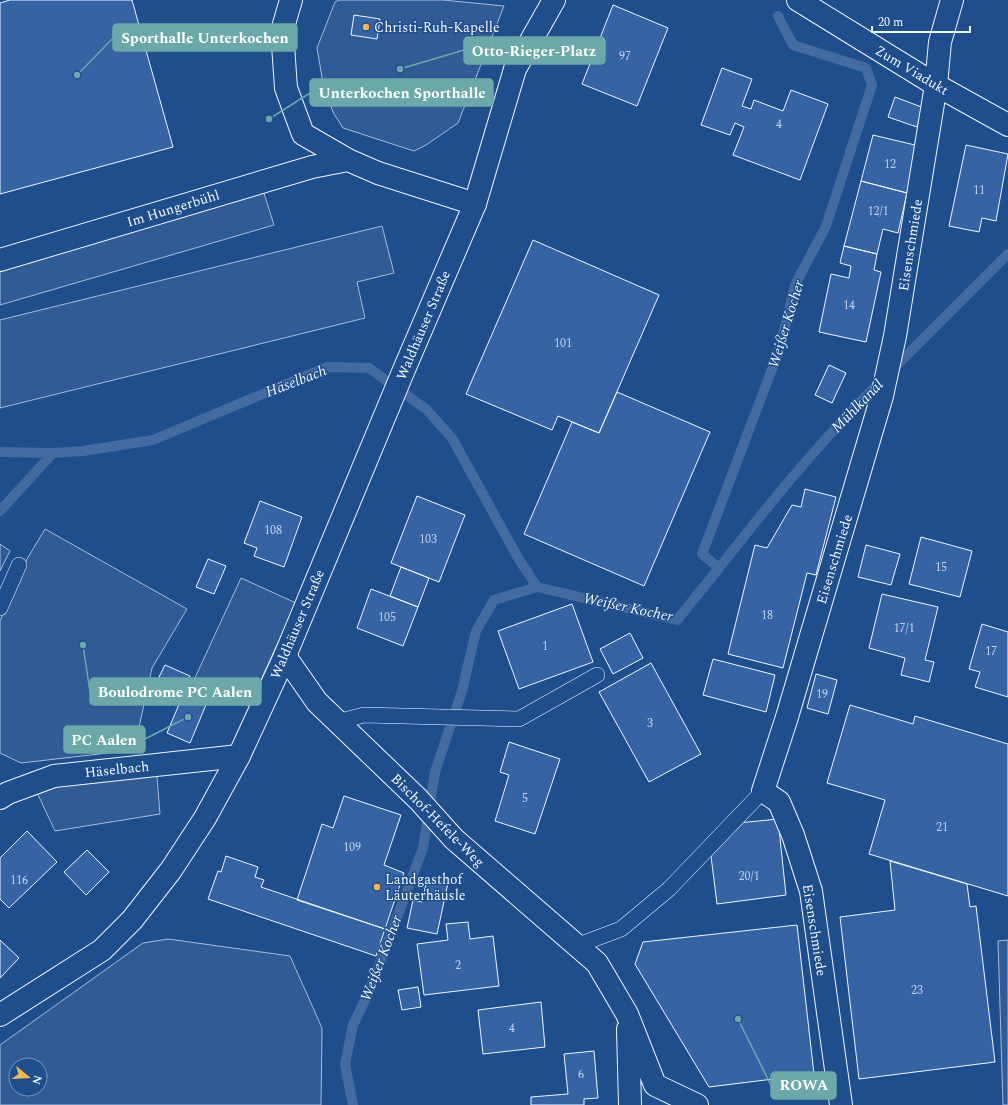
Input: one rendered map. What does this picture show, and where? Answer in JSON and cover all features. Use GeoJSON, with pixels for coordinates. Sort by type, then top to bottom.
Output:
{"type":"FeatureCollection","features":[{"type":"Feature","properties":{"kind":"street"},"geometry":{"type":"LineString","coordinates":[[291,0],[282,31],[286,88],[303,134],[348,160],[378,173],[475,204]]}},
{"type":"Feature","properties":{"kind":"street","name":"Waldhäuser Straße"},"geometry":{"type":"LineString","coordinates":[[0,1015],[102,950],[132,920],[171,870],[205,818],[239,756],[285,656],[403,372],[475,204],[515,69],[554,0]]}},
{"type":"Feature","properties":{"kind":"street","name":"Zum Viadukt"},"geometry":{"type":"LineString","coordinates":[[798,0],[936,85],[1008,125]]}},
{"type":"Feature","properties":{"kind":"street","name":"Eisenschmiede"},"geometry":{"type":"LineString","coordinates":[[841,1105],[811,891],[793,835],[778,802],[763,791],[787,717],[882,396],[895,336],[936,85],[940,42],[952,0]]}},
{"type":"Feature","properties":{"kind":"street","name":"Im Hungerbühl"},"geometry":{"type":"LineString","coordinates":[[0,260],[312,168],[348,160]]}},
{"type":"Feature","properties":{"kind":"street","name":"Bischof-Hefele-Weg"},"geometry":{"type":"LineString","coordinates":[[285,656],[316,702],[418,800],[454,839],[596,963],[627,1014],[655,1086],[697,1105]]}},
{"type":"Feature","properties":{"kind":"street","name":"Häselbach"},"geometry":{"type":"LineString","coordinates":[[0,798],[8,793],[54,776],[239,756]]}},
{"type":"Feature","properties":{"kind":"street","name":"Bischof-Hefele-Weg"},"geometry":{"type":"LineString","coordinates":[[627,1014],[630,1105]]}},
{"type":"Feature","properties":{"kind":"lane"},"geometry":{"type":"LineString","coordinates":[[0,608],[19,565]]}},
{"type":"Feature","properties":{"kind":"lane"},"geometry":{"type":"LineString","coordinates":[[337,722],[364,715],[519,719],[596,676]]}},
{"type":"Feature","properties":{"kind":"lane"},"geometry":{"type":"LineString","coordinates":[[576,946],[621,929],[669,889],[763,791]]}},
{"type":"Feature","properties":{"kind":"shaded area"},"geometry":{"type":"Polygon","coordinates":[[[339,0],[443,0],[504,6],[458,123],[426,145],[414,151],[343,128],[334,114],[324,89],[317,48],[335,2],[339,0]]]}},
{"type":"Feature","properties":{"kind":"shaded area"},"geometry":{"type":"Polygon","coordinates":[[[264,193],[274,225],[0,305],[0,271],[264,193]]]}},
{"type":"Feature","properties":{"kind":"shaded area"},"geometry":{"type":"Polygon","coordinates":[[[382,226],[394,273],[357,282],[365,318],[0,408],[0,320],[382,226]]]}},
{"type":"Feature","properties":{"kind":"shaded area"},"geometry":{"type":"Polygon","coordinates":[[[45,529],[187,609],[152,668],[134,750],[21,763],[0,753],[0,621],[27,559],[45,529]]]}},
{"type":"Feature","properties":{"kind":"shaded area"},"geometry":{"type":"Polygon","coordinates":[[[0,544],[10,551],[0,571],[0,544]]]}},
{"type":"Feature","properties":{"kind":"shaded area"},"geometry":{"type":"Polygon","coordinates":[[[241,578],[296,603],[249,706],[194,680],[241,578]]]}},
{"type":"Feature","properties":{"kind":"shaded area"},"geometry":{"type":"Polygon","coordinates":[[[156,765],[160,814],[55,831],[33,784],[156,765]]]}},
{"type":"Feature","properties":{"kind":"shaded area"},"geometry":{"type":"Polygon","coordinates":[[[168,939],[290,956],[322,1028],[321,1105],[0,1105],[0,1045],[143,943],[168,939]]]}},
{"type":"Feature","properties":{"kind":"shaded area"},"geometry":{"type":"Polygon","coordinates":[[[1008,940],[1008,1105],[1003,1105],[998,941],[1008,940]]]}},
{"type":"Feature","properties":{"kind":"building"},"geometry":{"type":"Polygon","coordinates":[[[10,0],[132,0],[173,147],[0,194],[0,3],[10,0]]]}},
{"type":"Feature","properties":{"kind":"building"},"geometry":{"type":"Polygon","coordinates":[[[613,5],[668,28],[637,106],[582,84],[613,5]]]}},
{"type":"Feature","properties":{"kind":"building","name":"Christi-Ruh-Kapelle"},"geometry":{"type":"Polygon","coordinates":[[[354,15],[380,19],[377,39],[351,35],[354,15]]]}},
{"type":"Feature","properties":{"kind":"building"},"geometry":{"type":"Polygon","coordinates":[[[722,68],[752,79],[742,106],[751,109],[754,100],[783,111],[791,90],[828,104],[800,180],[733,155],[744,127],[735,123],[730,135],[701,125],[722,68]]]}},
{"type":"Feature","properties":{"kind":"building"},"geometry":{"type":"Polygon","coordinates":[[[895,97],[924,108],[917,127],[888,117],[895,97]]]}},
{"type":"Feature","properties":{"kind":"building"},"geometry":{"type":"Polygon","coordinates":[[[873,135],[919,146],[907,193],[861,181],[873,135]]]}},
{"type":"Feature","properties":{"kind":"building"},"geometry":{"type":"Polygon","coordinates":[[[966,145],[1008,154],[996,221],[982,218],[979,232],[949,226],[966,145]]]}},
{"type":"Feature","properties":{"kind":"building"},"geometry":{"type":"Polygon","coordinates":[[[861,181],[907,193],[898,233],[883,229],[877,254],[844,246],[861,181]]]}},
{"type":"Feature","properties":{"kind":"building"},"geometry":{"type":"Polygon","coordinates":[[[533,240],[659,295],[599,433],[558,416],[552,430],[466,394],[533,240]]]}},
{"type":"Feature","properties":{"kind":"building"},"geometry":{"type":"Polygon","coordinates":[[[844,246],[877,254],[874,270],[881,272],[866,342],[819,332],[831,274],[849,278],[851,266],[840,263],[844,246]]]}},
{"type":"Feature","properties":{"kind":"building"},"geometry":{"type":"Polygon","coordinates":[[[829,365],[846,373],[832,403],[815,395],[829,365]]]}},
{"type":"Feature","properties":{"kind":"building"},"geometry":{"type":"Polygon","coordinates":[[[617,392],[710,432],[644,586],[524,534],[572,422],[599,433],[617,392]]]}},
{"type":"Feature","properties":{"kind":"building"},"geometry":{"type":"Polygon","coordinates":[[[805,489],[836,497],[816,575],[807,573],[783,668],[728,654],[755,545],[767,548],[792,505],[801,507],[805,489]]]}},
{"type":"Feature","properties":{"kind":"building"},"geometry":{"type":"Polygon","coordinates":[[[417,496],[465,515],[439,582],[391,563],[417,496]]]}},
{"type":"Feature","properties":{"kind":"building"},"geometry":{"type":"Polygon","coordinates":[[[260,501],[302,517],[284,567],[254,556],[257,548],[244,543],[260,501]]]}},
{"type":"Feature","properties":{"kind":"building"},"geometry":{"type":"Polygon","coordinates":[[[921,537],[972,551],[960,597],[909,584],[921,537]]]}},
{"type":"Feature","properties":{"kind":"building"},"geometry":{"type":"Polygon","coordinates":[[[866,545],[900,554],[891,585],[858,577],[866,545]]]}},
{"type":"Feature","properties":{"kind":"building"},"geometry":{"type":"Polygon","coordinates":[[[208,559],[226,566],[214,594],[196,587],[208,559]]]}},
{"type":"Feature","properties":{"kind":"building"},"geometry":{"type":"Polygon","coordinates":[[[401,567],[429,578],[418,607],[390,596],[401,567]]]}},
{"type":"Feature","properties":{"kind":"building"},"geometry":{"type":"Polygon","coordinates":[[[371,589],[418,607],[403,646],[357,628],[371,589]]]}},
{"type":"Feature","properties":{"kind":"building"},"geometry":{"type":"Polygon","coordinates":[[[882,594],[938,607],[925,660],[934,662],[929,682],[901,675],[905,658],[869,648],[882,594]]]}},
{"type":"Feature","properties":{"kind":"building"},"geometry":{"type":"Polygon","coordinates":[[[572,604],[593,662],[519,689],[498,631],[572,604]]]}},
{"type":"Feature","properties":{"kind":"building"},"geometry":{"type":"Polygon","coordinates":[[[982,624],[1008,632],[1008,697],[975,687],[980,672],[969,669],[982,624]]]}},
{"type":"Feature","properties":{"kind":"building"},"geometry":{"type":"Polygon","coordinates":[[[630,633],[643,658],[613,674],[600,649],[630,633]]]}},
{"type":"Feature","properties":{"kind":"building"},"geometry":{"type":"Polygon","coordinates":[[[713,659],[775,675],[766,712],[703,695],[713,659]]]}},
{"type":"Feature","properties":{"kind":"building"},"geometry":{"type":"Polygon","coordinates":[[[651,663],[701,754],[649,782],[599,692],[651,663]]]}},
{"type":"Feature","properties":{"kind":"building"},"geometry":{"type":"Polygon","coordinates":[[[165,665],[190,676],[185,690],[158,679],[165,665]]]}},
{"type":"Feature","properties":{"kind":"building"},"geometry":{"type":"Polygon","coordinates":[[[816,674],[837,680],[828,714],[807,708],[816,674]]]}},
{"type":"Feature","properties":{"kind":"building"},"geometry":{"type":"Polygon","coordinates":[[[185,690],[208,700],[190,743],[167,733],[185,690]]]}},
{"type":"Feature","properties":{"kind":"building"},"geometry":{"type":"Polygon","coordinates":[[[850,705],[913,724],[915,716],[1008,744],[1008,896],[869,854],[885,800],[827,783],[850,705]]]}},
{"type":"Feature","properties":{"kind":"building"},"geometry":{"type":"Polygon","coordinates":[[[509,742],[560,759],[535,834],[495,821],[509,775],[500,772],[509,742]]]}},
{"type":"Feature","properties":{"kind":"building","name":"Landgasthof Läuterhäusle"},"geometry":{"type":"Polygon","coordinates":[[[344,796],[401,815],[384,865],[404,873],[385,929],[297,900],[322,824],[333,828],[344,796]]]}},
{"type":"Feature","properties":{"kind":"building"},"geometry":{"type":"Polygon","coordinates":[[[778,819],[786,895],[717,904],[711,856],[738,823],[778,819]]]}},
{"type":"Feature","properties":{"kind":"building"},"geometry":{"type":"Polygon","coordinates":[[[27,831],[57,862],[9,908],[0,899],[0,858],[27,831]]]}},
{"type":"Feature","properties":{"kind":"building"},"geometry":{"type":"Polygon","coordinates":[[[87,850],[109,872],[86,895],[64,872],[87,850]]]}},
{"type":"Feature","properties":{"kind":"building"},"geometry":{"type":"Polygon","coordinates":[[[226,856],[258,867],[255,877],[264,880],[261,887],[385,929],[376,956],[208,899],[218,871],[221,872],[226,856]]]}},
{"type":"Feature","properties":{"kind":"building"},"geometry":{"type":"Polygon","coordinates":[[[890,861],[967,884],[970,907],[976,906],[995,1062],[859,1079],[840,917],[895,910],[890,861]]]}},
{"type":"Feature","properties":{"kind":"building"},"geometry":{"type":"Polygon","coordinates":[[[427,879],[448,883],[437,934],[407,928],[413,900],[422,902],[427,879]]]}},
{"type":"Feature","properties":{"kind":"building"},"geometry":{"type":"Polygon","coordinates":[[[468,922],[470,939],[493,936],[499,986],[424,995],[417,944],[448,940],[446,924],[468,922]]]}},
{"type":"Feature","properties":{"kind":"building"},"geometry":{"type":"Polygon","coordinates":[[[797,925],[814,1074],[709,1087],[635,964],[643,942],[797,925]]]}},
{"type":"Feature","properties":{"kind":"building"},"geometry":{"type":"Polygon","coordinates":[[[0,940],[19,958],[0,978],[0,940]]]}},
{"type":"Feature","properties":{"kind":"building"},"geometry":{"type":"Polygon","coordinates":[[[418,987],[421,1007],[402,1010],[398,990],[418,987]]]}},
{"type":"Feature","properties":{"kind":"building"},"geometry":{"type":"Polygon","coordinates":[[[541,1002],[545,1047],[483,1054],[478,1010],[541,1002]]]}},
{"type":"Feature","properties":{"kind":"building"},"geometry":{"type":"Polygon","coordinates":[[[594,1051],[598,1098],[584,1099],[584,1105],[531,1105],[531,1097],[568,1094],[564,1054],[594,1051]]]}},
{"type":"Feature","properties":{"kind":"waterway","name":"Weißer Kocher"},"geometry":{"type":"LineString","coordinates":[[353,1105],[345,1064],[353,1025],[369,992],[423,848],[435,772],[462,691],[476,631],[494,600],[537,587],[677,620],[719,568],[702,554],[780,348],[795,285],[826,226],[872,85],[866,68],[793,45],[778,16]]}},
{"type":"Feature","properties":{"kind":"waterway","name":"Mühlkanal"},"geometry":{"type":"LineString","coordinates":[[892,370],[1008,254]]}},
{"type":"Feature","properties":{"kind":"waterway","name":"Häselbach"},"geometry":{"type":"LineString","coordinates":[[0,452],[53,453],[83,451],[153,440],[327,367],[369,368],[426,409],[452,438],[517,556],[537,587]]}},
{"type":"Feature","properties":{"kind":"waterway","name":"Mühlkanal"},"geometry":{"type":"LineString","coordinates":[[719,568],[797,472],[859,403],[881,381]]}},
{"type":"Feature","properties":{"kind":"waterway"},"geometry":{"type":"LineString","coordinates":[[0,511],[53,453]]}},
{"type":"Feature","properties":{"kind":"place","name":"Christi-Ruh-Kapelle"},"geometry":{"type":"Point","coordinates":[366,27]}},
{"type":"Feature","properties":{"kind":"place","name":"Otto-Rieger-Platz"},"geometry":{"type":"Point","coordinates":[400,69]}},
{"type":"Feature","properties":{"kind":"place","name":"Sporthalle Unterkochen"},"geometry":{"type":"Point","coordinates":[77,75]}},
{"type":"Feature","properties":{"kind":"place","name":"Unterkochen Sporthalle"},"geometry":{"type":"Point","coordinates":[269,119]}},
{"type":"Feature","properties":{"kind":"place","name":"Boulodrome PC Aalen"},"geometry":{"type":"Point","coordinates":[83,645]}},
{"type":"Feature","properties":{"kind":"place","name":"PC Aalen"},"geometry":{"type":"Point","coordinates":[188,717]}},
{"type":"Feature","properties":{"kind":"place","name":"Landgasthof Läuterhäusle"},"geometry":{"type":"Point","coordinates":[377,887]}},
{"type":"Feature","properties":{"kind":"place","name":"ROWA"},"geometry":{"type":"Point","coordinates":[738,1019]}}]}
